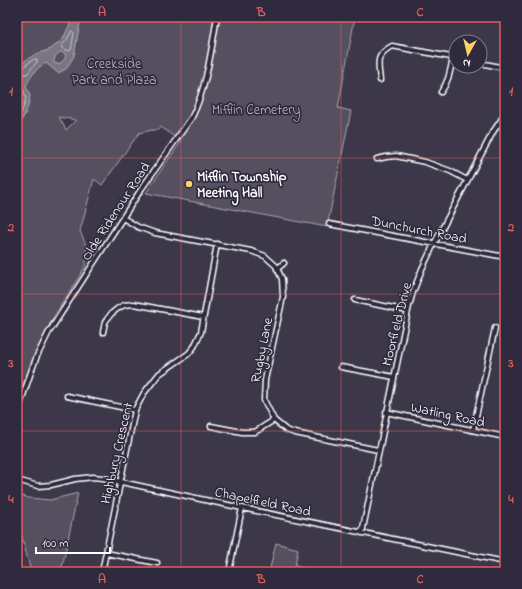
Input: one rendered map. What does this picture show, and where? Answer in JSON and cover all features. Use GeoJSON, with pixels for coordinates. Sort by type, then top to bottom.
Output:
{"type":"FeatureCollection","features":[{"type":"Feature","properties":{"kind":"street","name":"Olde Ridenour Road"},"geometry":{"type":"LineString","coordinates":[[17,414],[37,356],[49,332],[162,159],[192,117],[198,105],[204,84],[217,17]]}},
{"type":"Feature","properties":{"kind":"street"},"geometry":{"type":"LineString","coordinates":[[380,80],[378,66],[379,57],[384,50],[392,46],[448,57]]}},
{"type":"Feature","properties":{"kind":"street"},"geometry":{"type":"LineString","coordinates":[[488,65],[505,68]]}},
{"type":"Feature","properties":{"kind":"street"},"geometry":{"type":"LineString","coordinates":[[441,92],[450,74]]}},
{"type":"Feature","properties":{"kind":"street","name":"Moorfield Drive"},"geometry":{"type":"LineString","coordinates":[[362,533],[386,412],[413,292],[434,244],[467,180],[492,132],[505,114]]}},
{"type":"Feature","properties":{"kind":"street"},"geometry":{"type":"LineString","coordinates":[[377,159],[396,156],[425,162],[450,171],[467,180]]}},
{"type":"Feature","properties":{"kind":"street","name":"Rugby Lane"},"geometry":{"type":"LineString","coordinates":[[123,218],[138,227],[155,232],[251,251],[265,256],[276,266],[282,280],[283,297],[265,380],[264,400],[274,420],[286,430],[295,433],[378,450]]}},
{"type":"Feature","properties":{"kind":"street","name":"Dunchurch Road"},"geometry":{"type":"LineString","coordinates":[[329,224],[505,257]]}},
{"type":"Feature","properties":{"kind":"street","name":"Highbury Crescent"},"geometry":{"type":"LineString","coordinates":[[102,572],[135,410],[144,393],[159,374],[192,350],[201,332],[217,244]]}},
{"type":"Feature","properties":{"kind":"street"},"geometry":{"type":"LineString","coordinates":[[277,269],[284,263]]}},
{"type":"Feature","properties":{"kind":"street"},"geometry":{"type":"LineString","coordinates":[[355,300],[408,312]]}},
{"type":"Feature","properties":{"kind":"street"},"geometry":{"type":"LineString","coordinates":[[103,332],[105,322],[111,314],[124,305],[133,304],[203,317]]}},
{"type":"Feature","properties":{"kind":"street"},"geometry":{"type":"LineString","coordinates":[[473,430],[495,328]]}},
{"type":"Feature","properties":{"kind":"street"},"geometry":{"type":"LineString","coordinates":[[341,367],[394,378]]}},
{"type":"Feature","properties":{"kind":"street"},"geometry":{"type":"LineString","coordinates":[[67,396],[135,410]]}},
{"type":"Feature","properties":{"kind":"street","name":"Watling Road"},"geometry":{"type":"LineString","coordinates":[[386,412],[505,437]]}},
{"type":"Feature","properties":{"kind":"street"},"geometry":{"type":"LineString","coordinates":[[211,426],[242,432],[256,432],[274,420]]}},
{"type":"Feature","properties":{"kind":"street","name":"Chapelfield Road"},"geometry":{"type":"LineString","coordinates":[[17,480],[38,486],[93,477],[505,562]]}},
{"type":"Feature","properties":{"kind":"street"},"geometry":{"type":"LineString","coordinates":[[229,572],[242,508]]}},
{"type":"Feature","properties":{"kind":"street"},"geometry":{"type":"LineString","coordinates":[[106,553],[157,563]]}},
{"type":"Feature","properties":{"kind":"green space"},"geometry":{"type":"Polygon","coordinates":[[[17,17],[355,17],[338,108],[351,111],[327,227],[146,193],[181,142],[161,127],[158,130],[139,133],[102,185],[94,179],[80,231],[86,245],[87,257],[85,267],[53,318],[38,348],[17,404],[17,130],[25,113],[17,112],[17,17]],[[59,117],[66,130],[76,120],[59,117]]]}},
{"type":"Feature","properties":{"kind":"green space"},"geometry":{"type":"Polygon","coordinates":[[[78,493],[61,572],[31,572],[17,522],[17,494],[29,498],[50,500],[78,493]]]}},
{"type":"Feature","properties":{"kind":"green space"},"geometry":{"type":"Polygon","coordinates":[[[276,543],[298,549],[295,566],[316,570],[315,572],[269,572],[276,543]]]}},
{"type":"Feature","properties":{"kind":"water"},"geometry":{"type":"Polygon","coordinates":[[[69,17],[81,17],[74,56],[66,69],[58,73],[46,63],[39,67],[34,73],[26,86],[30,96],[28,107],[17,130],[17,93],[20,75],[17,71],[17,66],[34,55],[51,49],[63,39],[70,24],[69,17]],[[61,52],[57,55],[54,63],[58,64],[63,61],[65,58],[65,53],[61,52]]]}},
{"type":"Feature","properties":{"kind":"place","name":"Mifflin Township Meeting Hall"},"geometry":{"type":"Point","coordinates":[189,184]}},
{"type":"Feature","properties":{"kind":"park label","name":"Creekside Park and Plaza"},"geometry":{"type":"Point","coordinates":[114,72]}},
{"type":"Feature","properties":{"kind":"park label","name":"Mifflin Cemetery"},"geometry":{"type":"Point","coordinates":[256,109]}}]}
